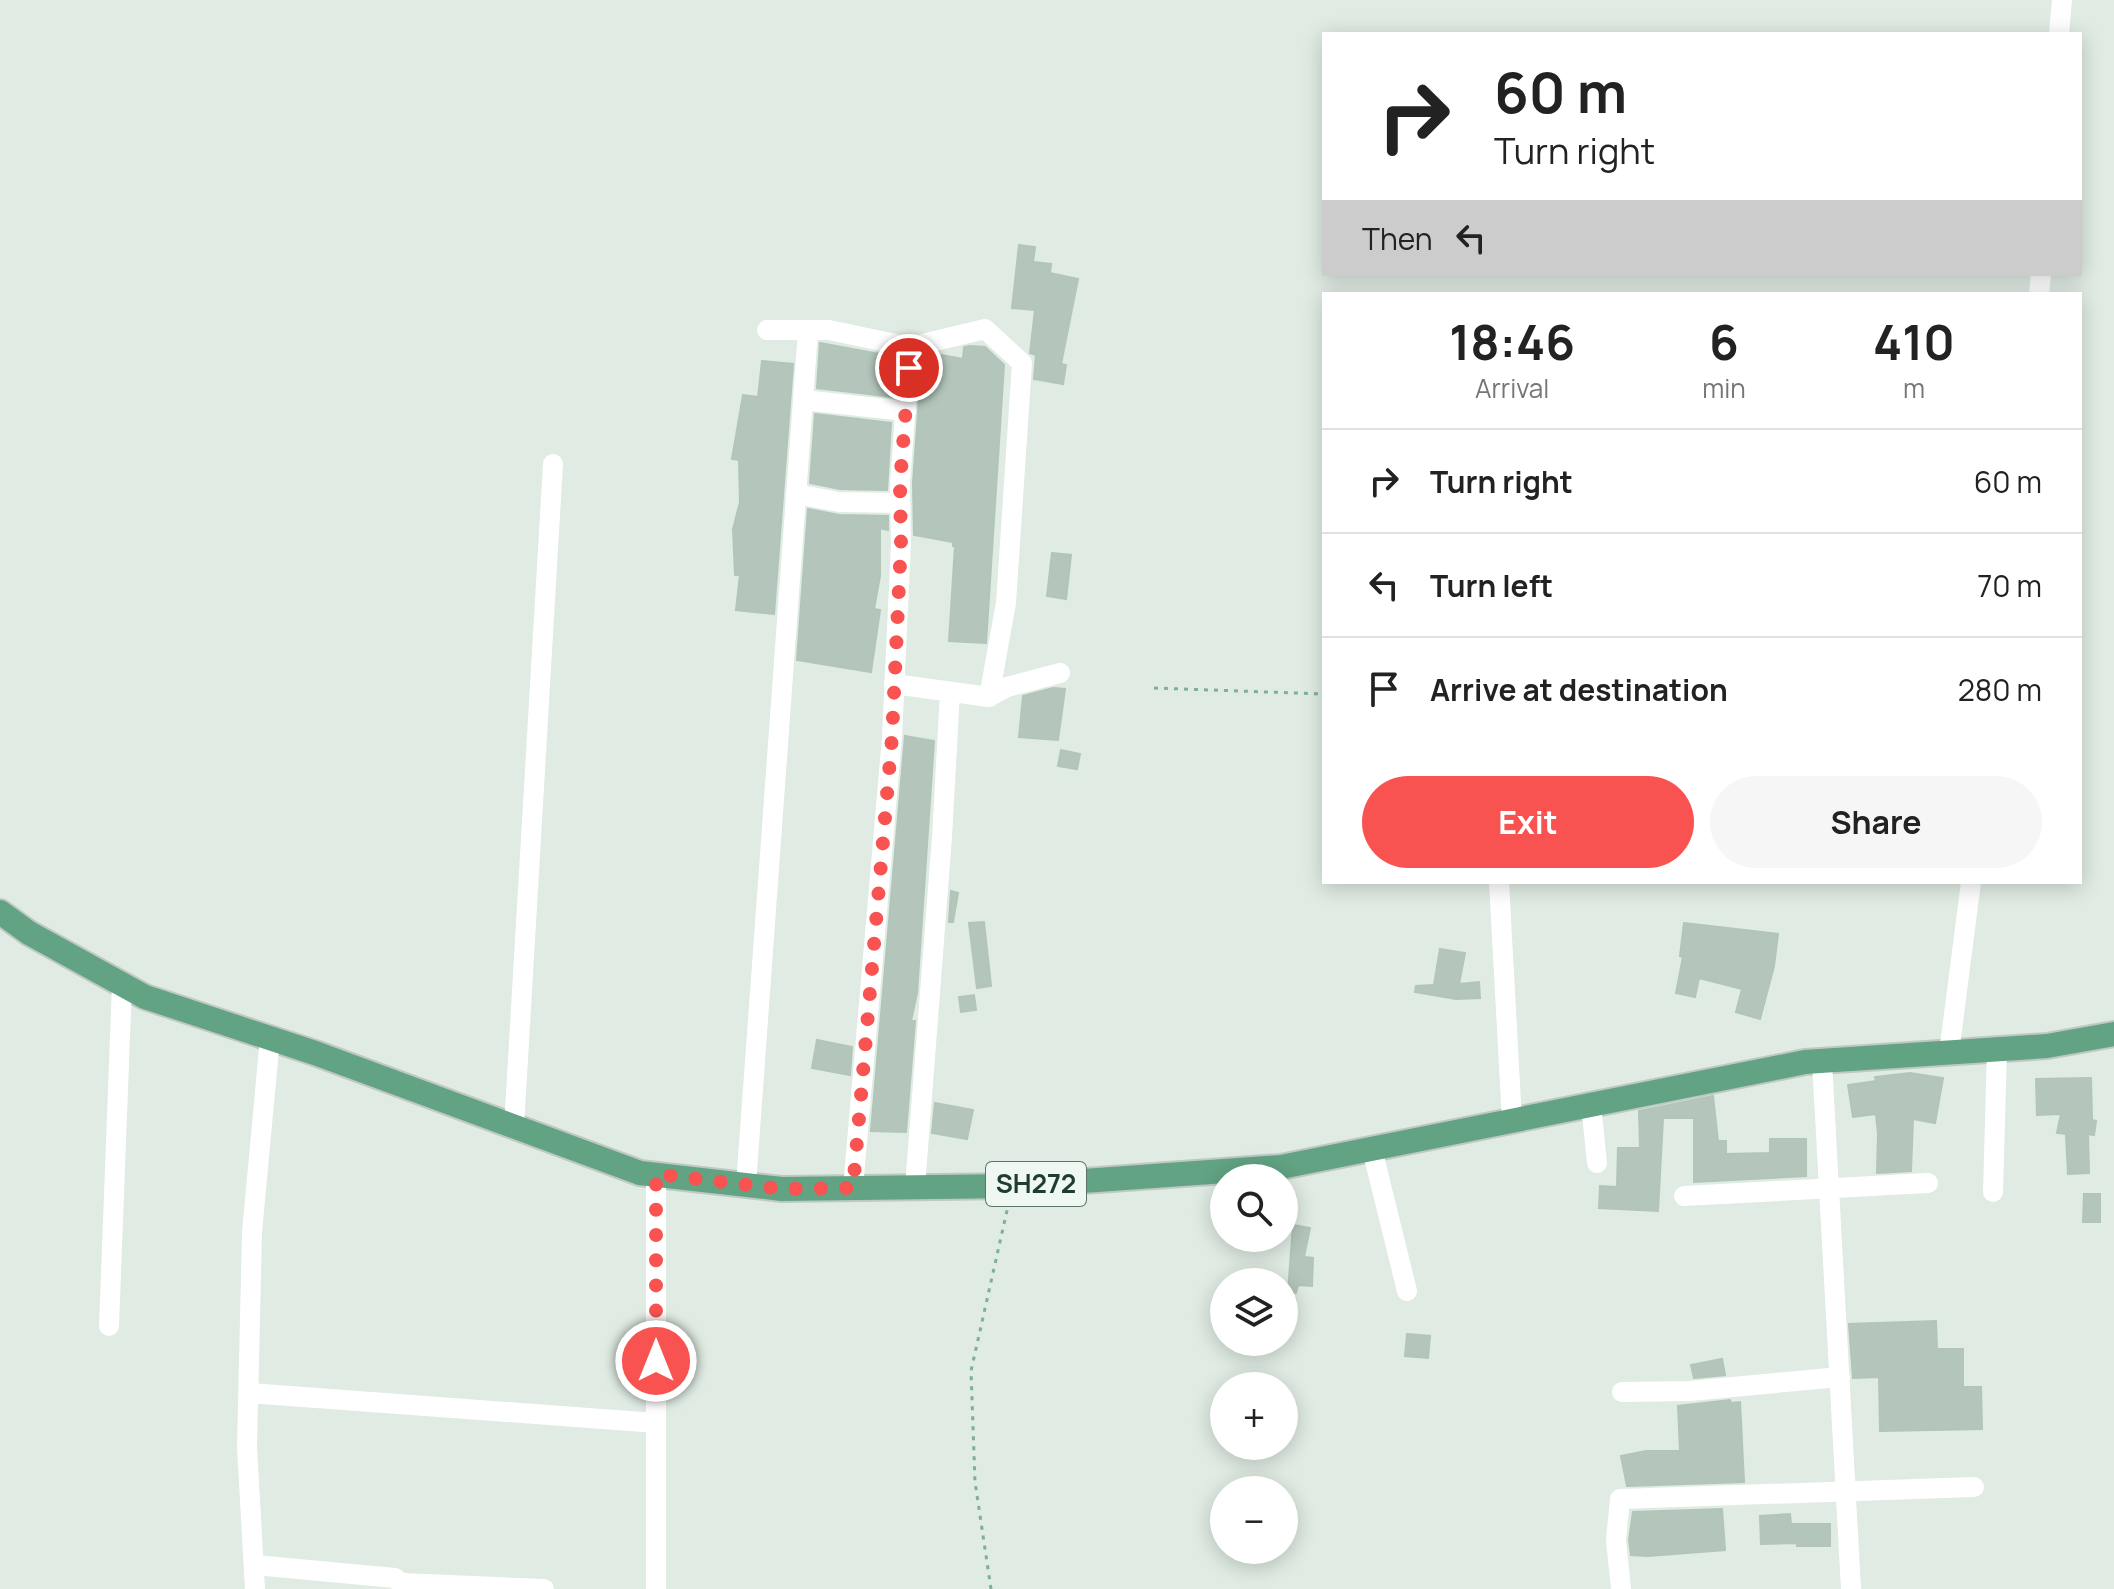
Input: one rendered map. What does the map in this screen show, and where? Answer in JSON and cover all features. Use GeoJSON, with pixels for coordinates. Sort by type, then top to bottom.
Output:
{"type":"FeatureCollection","features":[{"type":"Feature","properties":{"kind":"main road","name":"SH272"},"geometry":{"type":"LineString","coordinates":[[0,912],[29,933],[145,997],[270,1038],[640,1173],[782,1189],[1012,1186],[1281,1167],[1805,1062],[2047,1046],[2114,1034]]}},
{"type":"Feature","properties":{"kind":"street"},"geometry":{"type":"LineString","coordinates":[[2059,32],[2062,0]]}},
{"type":"Feature","properties":{"kind":"street"},"geometry":{"type":"LineString","coordinates":[[767,330],[829,330],[910,347],[985,329],[1022,363],[1006,603],[989,697]]}},
{"type":"Feature","properties":{"kind":"street"},"geometry":{"type":"LineString","coordinates":[[746,1185],[808,331]]}},
{"type":"Feature","properties":{"kind":"street"},"geometry":{"type":"LineString","coordinates":[[853,1188],[894,684],[900,503],[910,347]]}},
{"type":"Feature","properties":{"kind":"street"},"geometry":{"type":"LineString","coordinates":[[803,400],[906,411]]}},
{"type":"Feature","properties":{"kind":"street"},"geometry":{"type":"LineString","coordinates":[[514,1127],[553,464]]}},
{"type":"Feature","properties":{"kind":"street"},"geometry":{"type":"LineString","coordinates":[[796,494],[839,502],[900,503]]}},
{"type":"Feature","properties":{"kind":"street"},"geometry":{"type":"LineString","coordinates":[[894,684],[989,697],[1007,687],[1060,673]]}},
{"type":"Feature","properties":{"kind":"street"},"geometry":{"type":"LineString","coordinates":[[915,1187],[950,692]]}},
{"type":"Feature","properties":{"kind":"street"},"geometry":{"type":"LineString","coordinates":[[1499,884],[1512,1121]]}},
{"type":"Feature","properties":{"kind":"street"},"geometry":{"type":"LineString","coordinates":[[1949,1053],[1971,884]]}},
{"type":"Feature","properties":{"kind":"street"},"geometry":{"type":"LineString","coordinates":[[109,1326],[122,984]]}},
{"type":"Feature","properties":{"kind":"street"},"geometry":{"type":"LineString","coordinates":[[255,1589],[247,1447],[252,1232],[270,1038]]}},
{"type":"Feature","properties":{"kind":"street"},"geometry":{"type":"LineString","coordinates":[[1993,1192],[1997,1049]]}},
{"type":"Feature","properties":{"kind":"street"},"geometry":{"type":"LineString","coordinates":[[1822,1061],[1851,1589]]}},
{"type":"Feature","properties":{"kind":"street"},"geometry":{"type":"LineString","coordinates":[[1591,1105],[1597,1163]]}},
{"type":"Feature","properties":{"kind":"street"},"geometry":{"type":"LineString","coordinates":[[1372,1149],[1407,1291]]}},
{"type":"Feature","properties":{"kind":"street"},"geometry":{"type":"LineString","coordinates":[[656,1174],[656,1589]]}},
{"type":"Feature","properties":{"kind":"street"},"geometry":{"type":"LineString","coordinates":[[1684,1196],[1928,1183]]}},
{"type":"Feature","properties":{"kind":"street"},"geometry":{"type":"LineString","coordinates":[[1622,1392],[1690,1391],[1840,1377]]}},
{"type":"Feature","properties":{"kind":"street"},"geometry":{"type":"LineString","coordinates":[[249,1393],[656,1423]]}},
{"type":"Feature","properties":{"kind":"street"},"geometry":{"type":"LineString","coordinates":[[1621,1589],[1616,1540],[1620,1499],[1974,1487]]}},
{"type":"Feature","properties":{"kind":"street"},"geometry":{"type":"LineString","coordinates":[[255,1565],[371,1574],[395,1578],[401,1586],[544,1589]]}},
{"type":"Feature","properties":{"kind":"path"},"geometry":{"type":"LineString","coordinates":[[1154,688],[1322,694]]}},
{"type":"Feature","properties":{"kind":"path"},"geometry":{"type":"LineString","coordinates":[[991,1589],[975,1482],[971,1371],[1012,1186]]}},
{"type":"Feature","properties":{"kind":"building"},"geometry":{"type":"Polygon","coordinates":[[[1019,245],[1035,247],[1033,262],[1051,264],[1050,273],[1078,279],[1061,364],[1066,365],[1063,384],[1034,379],[1036,355],[1030,353],[1035,310],[1012,308],[1019,245]]]}},
{"type":"Feature","properties":{"kind":"building"},"geometry":{"type":"Polygon","coordinates":[[[820,343],[896,357],[893,397],[817,388],[820,343]]]}},
{"type":"Feature","properties":{"kind":"building"},"geometry":{"type":"Polygon","coordinates":[[[964,347],[985,347],[1004,365],[986,643],[949,641],[955,546],[953,542],[914,535],[913,483],[922,357],[936,354],[963,359],[964,347]]]}},
{"type":"Feature","properties":{"kind":"building"},"geometry":{"type":"Polygon","coordinates":[[[762,361],[793,364],[774,614],[736,610],[740,575],[735,575],[733,529],[740,502],[739,460],[732,459],[743,395],[758,397],[762,361]]]}},
{"type":"Feature","properties":{"kind":"building"},"geometry":{"type":"Polygon","coordinates":[[[815,414],[891,423],[887,490],[840,489],[810,483],[815,414]]]}},
{"type":"Feature","properties":{"kind":"building"},"geometry":{"type":"Polygon","coordinates":[[[808,509],[839,515],[888,516],[888,530],[880,528],[880,576],[874,609],[880,610],[871,672],[797,660],[808,509]]]}},
{"type":"Feature","properties":{"kind":"building"},"geometry":{"type":"Polygon","coordinates":[[[1052,553],[1071,555],[1066,599],[1047,596],[1052,553]]]}},
{"type":"Feature","properties":{"kind":"building"},"geometry":{"type":"Polygon","coordinates":[[[1053,688],[1065,689],[1058,740],[1019,737],[1023,696],[1053,688]]]}},
{"type":"Feature","properties":{"kind":"building"},"geometry":{"type":"Polygon","coordinates":[[[905,736],[934,741],[917,993],[911,1021],[915,1021],[906,1132],[871,1131],[905,736]]]}},
{"type":"Feature","properties":{"kind":"building"},"geometry":{"type":"Polygon","coordinates":[[[1061,750],[1080,754],[1077,769],[1058,766],[1061,750]]]}},
{"type":"Feature","properties":{"kind":"building"},"geometry":{"type":"Polygon","coordinates":[[[951,891],[958,893],[953,922],[949,922],[951,891]]]}},
{"type":"Feature","properties":{"kind":"building"},"geometry":{"type":"Polygon","coordinates":[[[984,922],[991,986],[977,988],[969,923],[984,922]]]}},
{"type":"Feature","properties":{"kind":"building"},"geometry":{"type":"Polygon","coordinates":[[[1684,923],[1778,934],[1774,966],[1760,1019],[1736,1012],[1742,989],[1699,978],[1695,997],[1676,993],[1683,957],[1680,956],[1684,923]]]}},
{"type":"Feature","properties":{"kind":"building"},"geometry":{"type":"Polygon","coordinates":[[[1440,949],[1465,953],[1459,984],[1479,982],[1480,998],[1456,999],[1415,992],[1416,986],[1434,985],[1440,949]]]}},
{"type":"Feature","properties":{"kind":"building"},"geometry":{"type":"Polygon","coordinates":[[[974,995],[976,1010],[961,1012],[959,997],[974,995]]]}},
{"type":"Feature","properties":{"kind":"building"},"geometry":{"type":"Polygon","coordinates":[[[817,1040],[852,1047],[850,1075],[812,1068],[817,1040]]]}},
{"type":"Feature","properties":{"kind":"building"},"geometry":{"type":"Polygon","coordinates":[[[1910,1073],[1943,1078],[1935,1123],[1913,1119],[1911,1171],[1877,1173],[1876,1114],[1853,1117],[1848,1085],[1876,1081],[1875,1077],[1910,1073]]]}},
{"type":"Feature","properties":{"kind":"building"},"geometry":{"type":"Polygon","coordinates":[[[2091,1078],[2092,1120],[2096,1121],[2094,1135],[2088,1134],[2089,1173],[2068,1174],[2066,1134],[2057,1133],[2061,1114],[2037,1115],[2036,1079],[2091,1078]]]}},
{"type":"Feature","properties":{"kind":"building"},"geometry":{"type":"Polygon","coordinates":[[[1713,1096],[1718,1141],[1726,1141],[1726,1154],[1770,1153],[1770,1139],[1806,1139],[1806,1176],[1694,1182],[1694,1118],[1663,1118],[1658,1211],[1599,1208],[1600,1186],[1617,1187],[1618,1148],[1640,1148],[1639,1111],[1713,1096]]]}},
{"type":"Feature","properties":{"kind":"building"},"geometry":{"type":"Polygon","coordinates":[[[935,1103],[973,1110],[967,1139],[932,1133],[935,1103]]]}},
{"type":"Feature","properties":{"kind":"building"},"geometry":{"type":"Polygon","coordinates":[[[2084,1194],[2100,1194],[2100,1222],[2083,1222],[2084,1194]]]}},
{"type":"Feature","properties":{"kind":"building"},"geometry":{"type":"Polygon","coordinates":[[[1298,1226],[1310,1228],[1304,1257],[1313,1258],[1312,1286],[1298,1285],[1298,1268],[1290,1268],[1291,1252],[1298,1252],[1298,1226]]]}},
{"type":"Feature","properties":{"kind":"building"},"geometry":{"type":"Polygon","coordinates":[[[1936,1321],[1937,1349],[1963,1349],[1963,1387],[1981,1387],[1982,1429],[1880,1431],[1879,1377],[1853,1378],[1849,1324],[1936,1321]]]}},
{"type":"Feature","properties":{"kind":"building"},"geometry":{"type":"Polygon","coordinates":[[[1407,1334],[1430,1336],[1428,1358],[1405,1356],[1407,1334]]]}},
{"type":"Feature","properties":{"kind":"building"},"geometry":{"type":"Polygon","coordinates":[[[1722,1359],[1725,1375],[1694,1378],[1691,1365],[1722,1359]]]}},
{"type":"Feature","properties":{"kind":"building"},"geometry":{"type":"Polygon","coordinates":[[[1730,1400],[1731,1403],[1740,1402],[1744,1482],[1627,1486],[1621,1456],[1646,1451],[1680,1451],[1678,1406],[1730,1400]]]}},
{"type":"Feature","properties":{"kind":"building"},"geometry":{"type":"Polygon","coordinates":[[[1722,1509],[1725,1550],[1631,1555],[1629,1540],[1633,1512],[1722,1509]]]}},
{"type":"Feature","properties":{"kind":"building"},"geometry":{"type":"Polygon","coordinates":[[[1790,1514],[1791,1524],[1830,1524],[1830,1546],[1761,1544],[1760,1516],[1790,1514]]]}},
{"type":"Feature","properties":{"kind":"route"},"geometry":{"type":"LineString","coordinates":[[656,1361],[656,1174],[782,1189],[853,1188],[892,737],[901,543],[900,483],[909,368]]}}]}
